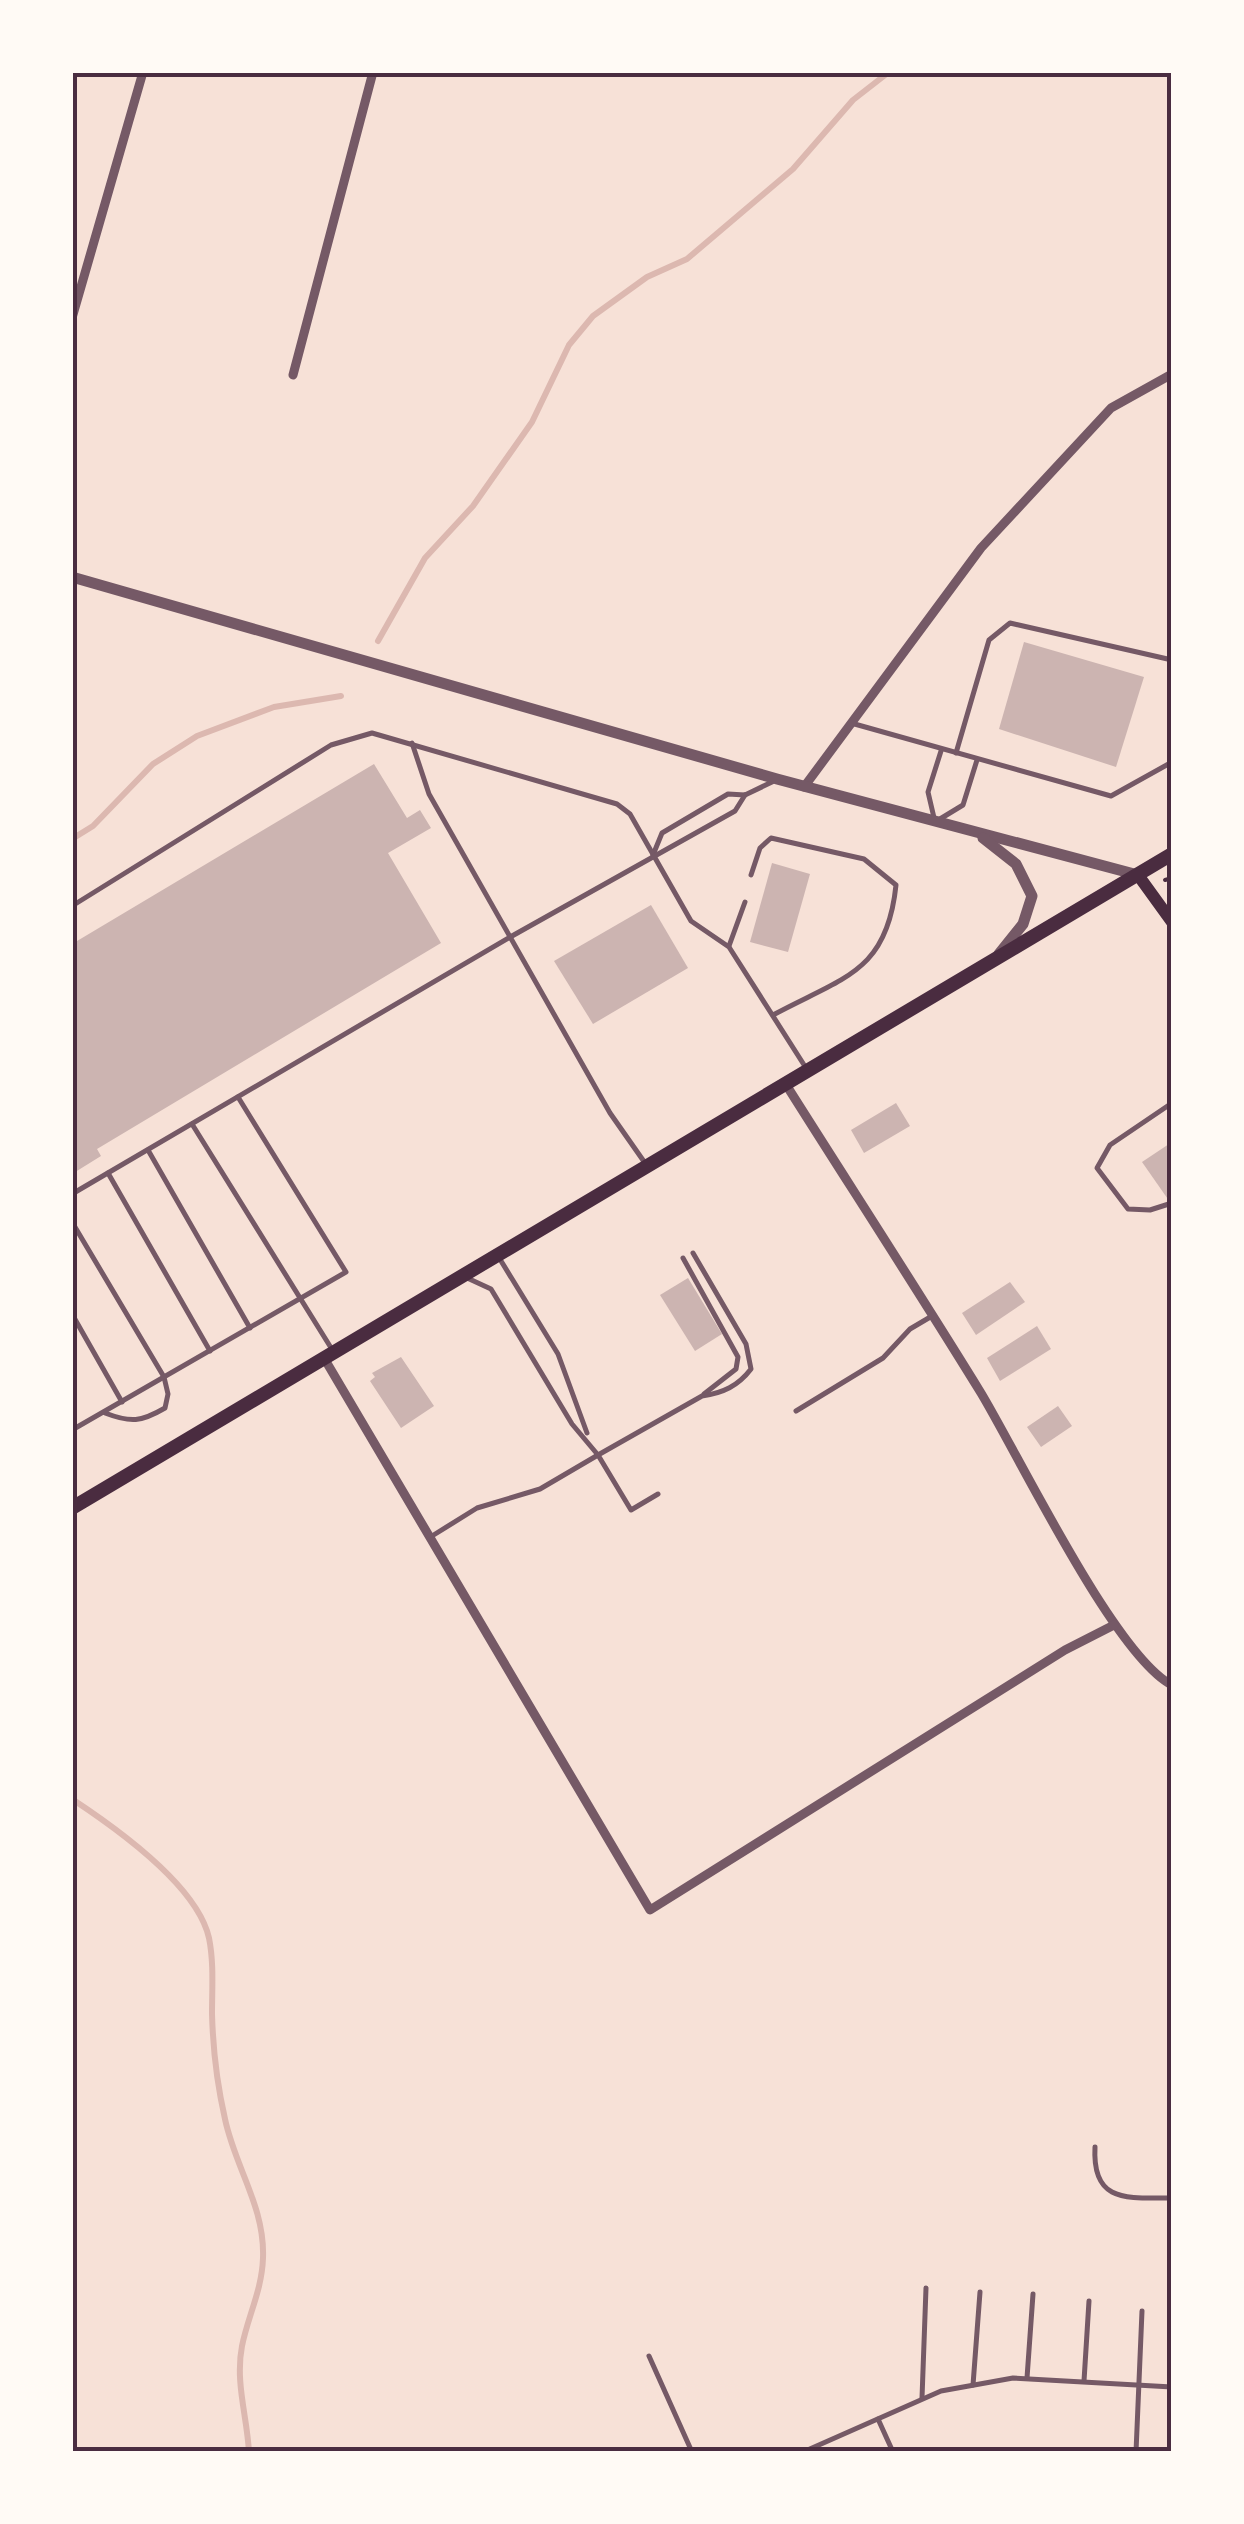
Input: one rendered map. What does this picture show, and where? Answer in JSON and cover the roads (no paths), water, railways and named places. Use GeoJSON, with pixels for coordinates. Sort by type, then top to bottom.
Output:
{"type":"FeatureCollection","features":[{"type":"Feature","properties":{"kind":"main road"},"geometry":{"type":"LineString","coordinates":[[72,1508],[1172,854]]}},
{"type":"Feature","properties":{"kind":"main road"},"geometry":{"type":"LineString","coordinates":[[1138,875],[1172,922]]}},
{"type":"Feature","properties":{"kind":"street"},"geometry":{"type":"LineString","coordinates":[[72,318],[142,72]]}},
{"type":"Feature","properties":{"kind":"street"},"geometry":{"type":"LineString","coordinates":[[294,375],[374,72]]}},
{"type":"Feature","properties":{"kind":"street"},"geometry":{"type":"LineString","coordinates":[[804,787],[981,548],[1111,408],[1172,374]]}},
{"type":"Feature","properties":{"kind":"street"},"geometry":{"type":"LineString","coordinates":[[72,577],[804,787],[1138,875]]}},
{"type":"Feature","properties":{"kind":"street"},"geometry":{"type":"LineString","coordinates":[[976,833],[1016,864],[1032,896],[1024,924],[996,957]]}},
{"type":"Feature","properties":{"kind":"street"},"geometry":{"type":"LineString","coordinates":[[786,1083],[932,1316],[1114,1624],[1152,1670],[1172,1685]]}},
{"type":"Feature","properties":{"kind":"street"},"geometry":{"type":"LineString","coordinates":[[329,1355],[650,1910],[1065,1650],[1114,1624]]}},
{"type":"Feature","properties":{"kind":"lane"},"geometry":{"type":"LineString","coordinates":[[955,755],[988,640],[1010,623],[1172,660]]}},
{"type":"Feature","properties":{"kind":"lane"},"geometry":{"type":"LineString","coordinates":[[852,723],[1111,796],[1172,762]]}},
{"type":"Feature","properties":{"kind":"lane"},"geometry":{"type":"LineString","coordinates":[[72,906],[331,745],[372,733],[617,804],[630,814],[691,921],[729,948],[807,1070]]}},
{"type":"Feature","properties":{"kind":"lane"},"geometry":{"type":"LineString","coordinates":[[412,743],[429,794],[610,1113],[647,1166]]}},
{"type":"Feature","properties":{"kind":"lane"},"geometry":{"type":"LineString","coordinates":[[941,750],[928,792],[935,822],[963,805],[978,760]]}},
{"type":"Feature","properties":{"kind":"lane"},"geometry":{"type":"LineString","coordinates":[[652,854],[662,833],[728,794],[745,795],[776,779]]}},
{"type":"Feature","properties":{"kind":"lane"},"geometry":{"type":"LineString","coordinates":[[72,1194],[652,854],[667,852],[735,811],[745,795]]}},
{"type":"Feature","properties":{"kind":"lane"},"geometry":{"type":"LineString","coordinates":[[751,875],[760,848],[771,838],[864,859],[896,885],[885,942],[874,955],[773,1016]]}},
{"type":"Feature","properties":{"kind":"lane"},"geometry":{"type":"LineString","coordinates":[[729,948],[745,902]]}},
{"type":"Feature","properties":{"kind":"lane"},"geometry":{"type":"LineString","coordinates":[[72,1420],[74,1429],[346,1272],[238,1097]]}},
{"type":"Feature","properties":{"kind":"lane"},"geometry":{"type":"LineString","coordinates":[[1172,1103],[1110,1145],[1098,1168],[1118,1201],[1128,1209],[1150,1210],[1172,1203]]}},
{"type":"Feature","properties":{"kind":"lane"},"geometry":{"type":"LineString","coordinates":[[192,1124],[300,1298],[329,1355]]}},
{"type":"Feature","properties":{"kind":"lane"},"geometry":{"type":"LineString","coordinates":[[148,1150],[250,1328]]}},
{"type":"Feature","properties":{"kind":"lane"},"geometry":{"type":"LineString","coordinates":[[108,1173],[210,1351]]}},
{"type":"Feature","properties":{"kind":"lane"},"geometry":{"type":"LineString","coordinates":[[72,1222],[164,1377],[168,1394],[165,1408],[145,1420],[125,1421],[104,1412]]}},
{"type":"Feature","properties":{"kind":"lane"},"geometry":{"type":"LineString","coordinates":[[692,1253],[750,1356],[750,1368],[742,1380],[719,1394],[702,1396]]}},
{"type":"Feature","properties":{"kind":"lane"},"geometry":{"type":"LineString","coordinates":[[498,1255],[558,1354],[585,1418],[587,1436]]}},
{"type":"Feature","properties":{"kind":"lane"},"geometry":{"type":"LineString","coordinates":[[431,1536],[477,1508],[540,1490],[702,1396],[739,1364],[736,1348],[684,1258]]}},
{"type":"Feature","properties":{"kind":"lane"},"geometry":{"type":"LineString","coordinates":[[462,1276],[491,1289],[572,1424],[587,1436],[632,1510],[658,1494]]}},
{"type":"Feature","properties":{"kind":"lane"},"geometry":{"type":"LineString","coordinates":[[72,1314],[122,1402]]}},
{"type":"Feature","properties":{"kind":"lane"},"geometry":{"type":"LineString","coordinates":[[796,1410],[884,1358],[910,1329],[932,1316]]}},
{"type":"Feature","properties":{"kind":"lane"},"geometry":{"type":"LineString","coordinates":[[1095,2147],[1094,2173],[1101,2186],[1117,2195],[1172,2198]]}},
{"type":"Feature","properties":{"kind":"lane"},"geometry":{"type":"LineString","coordinates":[[922,2398],[926,2288]]}},
{"type":"Feature","properties":{"kind":"lane"},"geometry":{"type":"LineString","coordinates":[[973,2385],[980,2292]]}},
{"type":"Feature","properties":{"kind":"lane"},"geometry":{"type":"LineString","coordinates":[[1027,2378],[1032,2294]]}},
{"type":"Feature","properties":{"kind":"lane"},"geometry":{"type":"LineString","coordinates":[[1084,2381],[1089,2301]]}},
{"type":"Feature","properties":{"kind":"lane"},"geometry":{"type":"LineString","coordinates":[[1136,2452],[1142,2311]]}},
{"type":"Feature","properties":{"kind":"lane"},"geometry":{"type":"LineString","coordinates":[[649,2356],[692,2452]]}},
{"type":"Feature","properties":{"kind":"lane"},"geometry":{"type":"LineString","coordinates":[[803,2452],[922,2398],[973,2385],[1027,2378],[1172,2387]]}},
{"type":"Feature","properties":{"kind":"lane"},"geometry":{"type":"LineString","coordinates":[[878,2419],[894,2452]]}},
{"type":"Feature","properties":{"kind":"waterway"},"geometry":{"type":"LineString","coordinates":[[378,641],[425,558],[473,506],[532,422],[569,345],[593,316],[647,277],[687,259],[793,169],[853,100],[889,72]]}},
{"type":"Feature","properties":{"kind":"waterway"},"geometry":{"type":"LineString","coordinates":[[72,839],[93,826],[153,764],[197,736],[274,707],[341,696]]}},
{"type":"Feature","properties":{"kind":"waterway"},"geometry":{"type":"LineString","coordinates":[[72,1799],[132,1842],[172,1878],[189,1898],[209,1938],[213,2041],[220,2093],[262,2239],[260,2281],[240,2359],[249,2452]]}}]}
